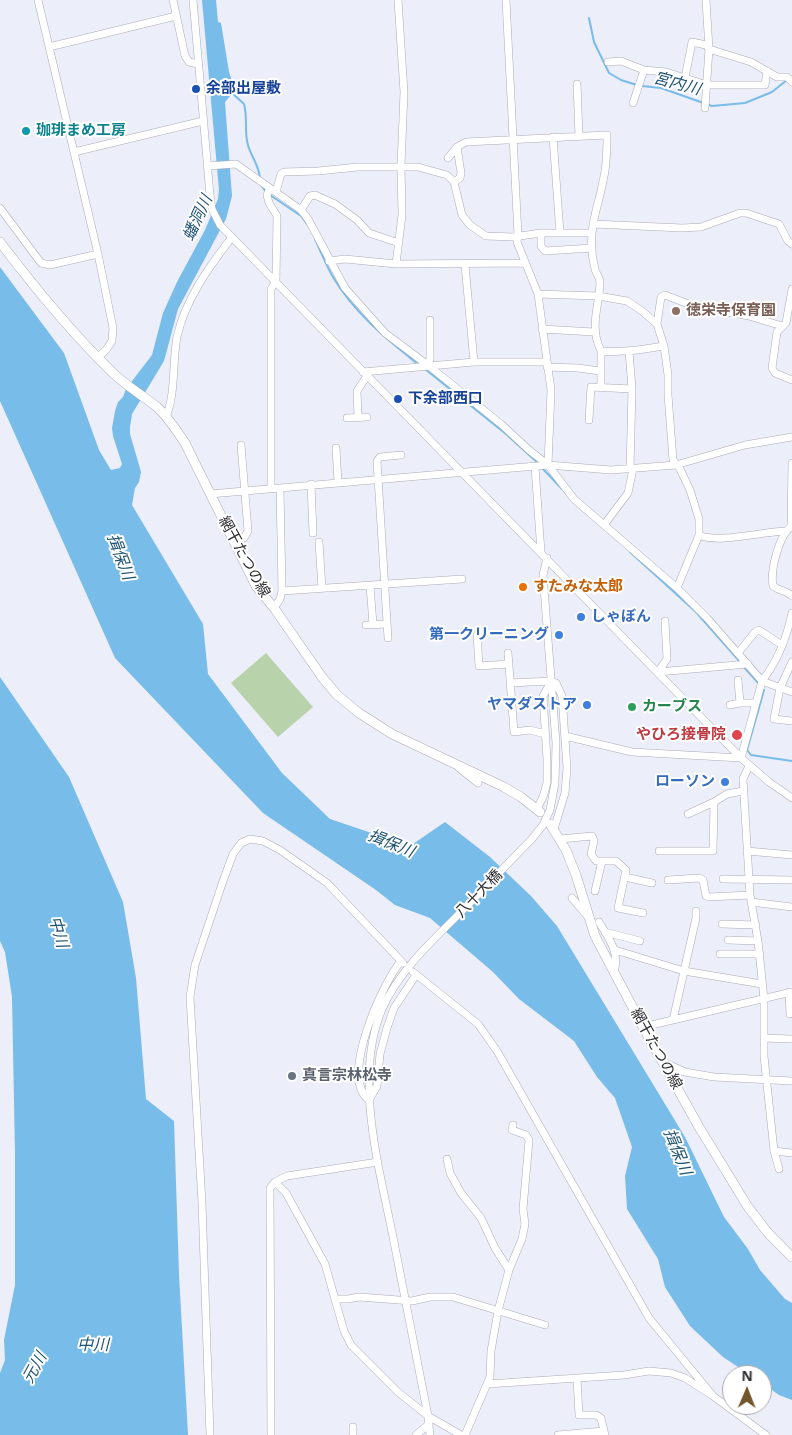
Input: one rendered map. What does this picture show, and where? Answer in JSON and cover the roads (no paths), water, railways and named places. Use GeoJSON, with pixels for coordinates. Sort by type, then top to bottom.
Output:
{"type":"FeatureCollection","features":[{"type":"Feature","properties":{"kind":"main road","name":"網干たつの線"},"geometry":{"type":"LineString","coordinates":[[0,242],[22,271],[98,358],[114,374],[158,408],[166,417],[185,443],[256,586],[274,608],[322,677],[347,705],[392,734],[504,787],[521,797],[538,811]]}},
{"type":"Feature","properties":{"kind":"main road","name":"網干たつの線"},"geometry":{"type":"LineString","coordinates":[[552,826],[576,875],[596,936],[698,1127],[748,1207],[768,1233],[792,1258]]}},
{"type":"Feature","properties":{"kind":"street"},"geometry":{"type":"LineString","coordinates":[[38,0],[98,254],[113,328],[112,341],[98,358]]}},
{"type":"Feature","properties":{"kind":"street"},"geometry":{"type":"LineString","coordinates":[[173,0],[187,60],[198,64]]}},
{"type":"Feature","properties":{"kind":"street"},"geometry":{"type":"LineString","coordinates":[[193,0],[210,202],[214,214],[223,228],[740,758],[768,782],[792,798]]}},
{"type":"Feature","properties":{"kind":"street"},"geometry":{"type":"LineString","coordinates":[[396,264],[402,215],[401,166],[404,92],[398,0]]}},
{"type":"Feature","properties":{"kind":"street"},"geometry":{"type":"LineString","coordinates":[[506,0],[518,247],[538,294],[551,390],[548,465]]}},
{"type":"Feature","properties":{"kind":"street"},"geometry":{"type":"LineString","coordinates":[[705,105],[709,49],[706,0]]}},
{"type":"Feature","properties":{"kind":"street"},"geometry":{"type":"LineString","coordinates":[[49,47],[176,16]]}},
{"type":"Feature","properties":{"kind":"street"},"geometry":{"type":"LineString","coordinates":[[685,78],[692,42],[706,45],[709,49],[752,62],[777,77],[790,80]]}},
{"type":"Feature","properties":{"kind":"street"},"geometry":{"type":"LineString","coordinates":[[608,62],[621,61],[644,70],[666,72],[707,85],[765,85],[767,71]]}},
{"type":"Feature","properties":{"kind":"street"},"geometry":{"type":"LineString","coordinates":[[633,103],[644,70]]}},
{"type":"Feature","properties":{"kind":"street"},"geometry":{"type":"LineString","coordinates":[[577,84],[579,136]]}},
{"type":"Feature","properties":{"kind":"street"},"geometry":{"type":"LineString","coordinates":[[74,152],[203,121]]}},
{"type":"Feature","properties":{"kind":"street"},"geometry":{"type":"LineString","coordinates":[[448,158],[457,146],[466,142],[606,135],[606,166],[592,233],[595,271],[600,279],[594,332],[601,351],[601,388]]}},
{"type":"Feature","properties":{"kind":"street"},"geometry":{"type":"LineString","coordinates":[[553,137],[560,233]]}},
{"type":"Feature","properties":{"kind":"street"},"geometry":{"type":"LineString","coordinates":[[454,182],[460,178],[461,173],[457,146]]}},
{"type":"Feature","properties":{"kind":"street"},"geometry":{"type":"LineString","coordinates":[[207,166],[236,164],[301,210],[308,219],[344,288],[385,333],[502,424],[548,465],[574,500],[677,588],[738,653],[744,665],[762,681],[792,692]]}},
{"type":"Feature","properties":{"kind":"street"},"geometry":{"type":"LineString","coordinates":[[271,488],[271,289],[276,281],[277,216],[269,203],[267,195],[273,190],[281,174],[284,172],[318,171],[358,166],[418,167],[446,175],[454,182],[462,215],[470,224],[486,236],[506,238],[541,233],[592,233]]}},
{"type":"Feature","properties":{"kind":"street"},"geometry":{"type":"LineString","coordinates":[[301,210],[310,196],[315,195],[335,204],[369,233],[399,243]]}},
{"type":"Feature","properties":{"kind":"street"},"geometry":{"type":"LineString","coordinates":[[0,208],[41,263],[50,265],[98,254]]}},
{"type":"Feature","properties":{"kind":"street"},"geometry":{"type":"LineString","coordinates":[[593,224],[682,228],[701,227],[735,214],[746,213],[779,224],[788,241],[792,244]]}},
{"type":"Feature","properties":{"kind":"street"},"geometry":{"type":"LineString","coordinates":[[541,233],[541,246],[545,251],[592,248]]}},
{"type":"Feature","properties":{"kind":"street"},"geometry":{"type":"LineString","coordinates":[[166,417],[170,402],[175,353],[182,318],[210,266],[232,237]]}},
{"type":"Feature","properties":{"kind":"street"},"geometry":{"type":"LineString","coordinates":[[329,261],[345,259],[396,264],[466,265],[525,263]]}},
{"type":"Feature","properties":{"kind":"street"},"geometry":{"type":"LineString","coordinates":[[466,265],[474,362]]}},
{"type":"Feature","properties":{"kind":"street"},"geometry":{"type":"LineString","coordinates":[[792,289],[786,322],[777,332],[772,368],[775,373],[792,380]]}},
{"type":"Feature","properties":{"kind":"street"},"geometry":{"type":"LineString","coordinates":[[538,294],[598,296],[627,301],[657,324]]}},
{"type":"Feature","properties":{"kind":"street"},"geometry":{"type":"LineString","coordinates":[[677,588],[699,535],[698,519],[690,490],[680,469],[673,460],[668,375],[664,346],[657,324],[661,297],[665,295],[692,305],[749,316],[782,326]]}},
{"type":"Feature","properties":{"kind":"street"},"geometry":{"type":"LineString","coordinates":[[427,366],[430,358],[430,320]]}},
{"type":"Feature","properties":{"kind":"street"},"geometry":{"type":"LineString","coordinates":[[542,329],[594,332]]}},
{"type":"Feature","properties":{"kind":"street"},"geometry":{"type":"LineString","coordinates":[[601,351],[629,351],[664,346]]}},
{"type":"Feature","properties":{"kind":"street"},"geometry":{"type":"LineString","coordinates":[[604,525],[628,493],[631,469],[632,389],[629,351]]}},
{"type":"Feature","properties":{"kind":"street"},"geometry":{"type":"LineString","coordinates":[[365,374],[474,362],[547,365],[600,371]]}},
{"type":"Feature","properties":{"kind":"street"},"geometry":{"type":"LineString","coordinates":[[358,417],[357,391],[365,374]]}},
{"type":"Feature","properties":{"kind":"street"},"geometry":{"type":"LineString","coordinates":[[589,420],[591,387],[632,389]]}},
{"type":"Feature","properties":{"kind":"street"},"geometry":{"type":"LineString","coordinates":[[347,418],[367,417]]}},
{"type":"Feature","properties":{"kind":"street"},"geometry":{"type":"LineString","coordinates":[[210,494],[548,465],[610,470],[676,465],[745,445],[792,437]]}},
{"type":"Feature","properties":{"kind":"street"},"geometry":{"type":"LineString","coordinates":[[233,542],[244,538],[248,531],[241,445]]}},
{"type":"Feature","properties":{"kind":"street"},"geometry":{"type":"LineString","coordinates":[[336,448],[338,482]]}},
{"type":"Feature","properties":{"kind":"street"},"geometry":{"type":"LineString","coordinates":[[388,638],[378,458],[401,455]]}},
{"type":"Feature","properties":{"kind":"street"},"geometry":{"type":"LineString","coordinates":[[792,463],[791,527],[776,556],[771,577],[773,586],[776,589],[788,592],[792,596]]}},
{"type":"Feature","properties":{"kind":"street"},"geometry":{"type":"LineString","coordinates":[[535,467],[541,552]]}},
{"type":"Feature","properties":{"kind":"street"},"geometry":{"type":"LineString","coordinates":[[312,484],[313,532]]}},
{"type":"Feature","properties":{"kind":"street"},"geometry":{"type":"LineString","coordinates":[[274,608],[280,599],[282,591],[280,488]]}},
{"type":"Feature","properties":{"kind":"street"},"geometry":{"type":"LineString","coordinates":[[699,535],[704,537],[728,537],[789,531]]}},
{"type":"Feature","properties":{"kind":"street"},"geometry":{"type":"LineString","coordinates":[[319,542],[322,588]]}},
{"type":"Feature","properties":{"kind":"street","name":"八十大橋"},"geometry":{"type":"LineString","coordinates":[[369,1100],[368,1074],[374,1034],[384,1006],[402,975],[426,947],[531,840],[543,825],[550,810],[556,783],[556,743],[543,575],[547,558]]}},
{"type":"Feature","properties":{"kind":"street"},"geometry":{"type":"LineString","coordinates":[[282,591],[462,579]]}},
{"type":"Feature","properties":{"kind":"street"},"geometry":{"type":"LineString","coordinates":[[370,586],[369,625],[387,624]]}},
{"type":"Feature","properties":{"kind":"street"},"geometry":{"type":"LineString","coordinates":[[740,758],[762,681],[769,672],[782,645],[792,613]]}},
{"type":"Feature","properties":{"kind":"street"},"geometry":{"type":"LineString","coordinates":[[658,672],[667,660],[665,621]]}},
{"type":"Feature","properties":{"kind":"street"},"geometry":{"type":"LineString","coordinates":[[738,653],[755,632],[759,630],[782,645]]}},
{"type":"Feature","properties":{"kind":"street"},"geometry":{"type":"LineString","coordinates":[[477,635],[479,666],[509,664]]}},
{"type":"Feature","properties":{"kind":"street"},"geometry":{"type":"LineString","coordinates":[[508,653],[514,732],[530,730],[545,734]]}},
{"type":"Feature","properties":{"kind":"street"},"geometry":{"type":"LineString","coordinates":[[792,662],[780,688],[774,719],[792,721]]}},
{"type":"Feature","properties":{"kind":"street"},"geometry":{"type":"LineString","coordinates":[[658,672],[744,665]]}},
{"type":"Feature","properties":{"kind":"street"},"geometry":{"type":"LineString","coordinates":[[738,680],[740,703]]}},
{"type":"Feature","properties":{"kind":"street"},"geometry":{"type":"LineString","coordinates":[[510,683],[551,681],[556,684],[562,696],[567,768],[565,792],[552,826]]}},
{"type":"Feature","properties":{"kind":"street"},"geometry":{"type":"LineString","coordinates":[[538,811],[547,783],[543,696],[551,681]]}},
{"type":"Feature","properties":{"kind":"street"},"geometry":{"type":"LineString","coordinates":[[730,705],[756,703]]}},
{"type":"Feature","properties":{"kind":"street"},"geometry":{"type":"LineString","coordinates":[[565,736],[632,752],[740,758]]}},
{"type":"Feature","properties":{"kind":"street"},"geometry":{"type":"LineString","coordinates":[[446,759],[478,783]]}},
{"type":"Feature","properties":{"kind":"street"},"geometry":{"type":"LineString","coordinates":[[749,766],[743,776],[743,792],[750,899],[760,954],[764,999],[766,1080],[774,1151],[779,1169]]}},
{"type":"Feature","properties":{"kind":"street"},"geometry":{"type":"LineString","coordinates":[[688,814],[726,794],[743,792]]}},
{"type":"Feature","properties":{"kind":"street"},"geometry":{"type":"LineString","coordinates":[[659,852],[713,852],[714,802]]}},
{"type":"Feature","properties":{"kind":"street"},"geometry":{"type":"LineString","coordinates":[[560,839],[592,836],[594,842],[591,854],[596,861],[616,861],[626,870],[618,908],[643,913]]}},
{"type":"Feature","properties":{"kind":"street"},"geometry":{"type":"LineString","coordinates":[[210,1435],[202,1204],[190,997],[195,965],[233,854],[241,843],[250,839],[263,841],[280,850],[327,883],[402,962],[378,999],[361,1049],[359,1086],[369,1100],[378,1162],[430,1435]]}},
{"type":"Feature","properties":{"kind":"street"},"geometry":{"type":"LineString","coordinates":[[747,851],[792,855]]}},
{"type":"Feature","properties":{"kind":"street"},"geometry":{"type":"LineString","coordinates":[[595,891],[602,861]]}},
{"type":"Feature","properties":{"kind":"street"},"geometry":{"type":"LineString","coordinates":[[625,877],[652,883]]}},
{"type":"Feature","properties":{"kind":"street"},"geometry":{"type":"LineString","coordinates":[[668,880],[699,878],[702,880],[706,896],[708,897],[750,899],[792,907]]}},
{"type":"Feature","properties":{"kind":"street"},"geometry":{"type":"LineString","coordinates":[[723,879],[792,880]]}},
{"type":"Feature","properties":{"kind":"street"},"geometry":{"type":"LineString","coordinates":[[572,898],[590,919]]}},
{"type":"Feature","properties":{"kind":"street"},"geometry":{"type":"LineString","coordinates":[[673,1020],[696,911]]}},
{"type":"Feature","properties":{"kind":"street"},"geometry":{"type":"LineString","coordinates":[[599,922],[615,950],[616,965],[614,972]]}},
{"type":"Feature","properties":{"kind":"street"},"geometry":{"type":"LineString","coordinates":[[722,924],[756,925]]}},
{"type":"Feature","properties":{"kind":"street"},"geometry":{"type":"LineString","coordinates":[[605,932],[640,941]]}},
{"type":"Feature","properties":{"kind":"street"},"geometry":{"type":"LineString","coordinates":[[728,940],[758,941]]}},
{"type":"Feature","properties":{"kind":"street"},"geometry":{"type":"LineString","coordinates":[[615,950],[684,970],[762,984]]}},
{"type":"Feature","properties":{"kind":"street"},"geometry":{"type":"LineString","coordinates":[[720,954],[760,954]]}},
{"type":"Feature","properties":{"kind":"street"},"geometry":{"type":"LineString","coordinates":[[369,1100],[377,1086],[380,1054],[394,1008],[415,974],[478,1024],[497,1051],[649,1318],[714,1396]]}},
{"type":"Feature","properties":{"kind":"street"},"geometry":{"type":"LineString","coordinates":[[643,1027],[791,992],[790,1014]]}},
{"type":"Feature","properties":{"kind":"street"},"geometry":{"type":"LineString","coordinates":[[764,1038],[792,1039]]}},
{"type":"Feature","properties":{"kind":"street"},"geometry":{"type":"LineString","coordinates":[[662,1062],[684,1072],[714,1077],[792,1081]]}},
{"type":"Feature","properties":{"kind":"street"},"geometry":{"type":"LineString","coordinates":[[465,1435],[487,1384],[492,1366],[492,1351],[498,1311],[509,1270],[522,1238],[525,1224],[523,1209],[529,1140],[526,1136],[512,1130],[513,1126]]}},
{"type":"Feature","properties":{"kind":"street"},"geometry":{"type":"LineString","coordinates":[[774,1151],[792,1153]]}},
{"type":"Feature","properties":{"kind":"street"},"geometry":{"type":"LineString","coordinates":[[447,1159],[450,1173],[461,1193],[481,1218],[509,1270]]}},
{"type":"Feature","properties":{"kind":"street"},"geometry":{"type":"LineString","coordinates":[[271,1435],[270,1188],[275,1182],[287,1176],[378,1162]]}},
{"type":"Feature","properties":{"kind":"street"},"geometry":{"type":"LineString","coordinates":[[275,1182],[286,1193],[325,1264],[344,1330],[351,1345],[428,1420],[461,1435]]}},
{"type":"Feature","properties":{"kind":"street"},"geometry":{"type":"LineString","coordinates":[[336,1299],[359,1297],[412,1301],[430,1297],[452,1297],[545,1325]]}},
{"type":"Feature","properties":{"kind":"street"},"geometry":{"type":"LineString","coordinates":[[487,1384],[624,1376],[649,1371],[671,1373],[685,1378],[714,1396],[766,1435]]}},
{"type":"Feature","properties":{"kind":"street"},"geometry":{"type":"LineString","coordinates":[[558,1435],[604,1433],[601,1418],[596,1415],[579,1415],[577,1379]]}},
{"type":"Feature","properties":{"kind":"street"},"geometry":{"type":"LineString","coordinates":[[416,1435],[428,1420]]}},
{"type":"Feature","properties":{"kind":"water","name":"揖保川"},"geometry":{"type":"Polygon","coordinates":[[[202,0],[216,0],[218,22],[221,23],[229,72],[235,90],[225,102],[232,196],[226,219],[178,309],[164,361],[132,414],[130,434],[141,472],[139,482],[135,488],[132,505],[203,624],[208,674],[282,773],[330,819],[410,846],[445,822],[490,857],[531,896],[557,926],[685,1137],[724,1217],[748,1249],[760,1270],[785,1299],[792,1303],[792,1400],[772,1390],[772,1365],[735,1365],[723,1357],[690,1326],[665,1287],[658,1259],[627,1209],[625,1176],[632,1147],[615,1098],[597,1077],[574,1041],[519,999],[493,972],[430,918],[395,905],[263,813],[115,658],[0,401],[0,267],[64,353],[99,450],[111,470],[120,468],[122,464],[112,428],[118,402],[152,355],[163,313],[177,282],[205,230],[218,199],[219,190],[202,0]]]}},
{"type":"Feature","properties":{"kind":"water","name":"中川"},"geometry":{"type":"Polygon","coordinates":[[[0,677],[69,777],[123,902],[136,978],[146,1099],[174,1121],[179,1275],[188,1435],[0,1435],[0,1373],[5,1360],[4,1340],[15,1285],[15,1153],[12,997],[5,952],[0,941],[0,677]]]}},
{"type":"Feature","properties":{"kind":"waterway","name":"宮内川"},"geometry":{"type":"LineString","coordinates":[[589,18],[594,42],[609,73],[621,80],[637,85]]}},
{"type":"Feature","properties":{"kind":"waterway","name":"宮内川"},"geometry":{"type":"LineString","coordinates":[[642,86],[661,88],[712,106],[745,103],[772,92],[787,80]]}},
{"type":"Feature","properties":{"kind":"waterway"},"geometry":{"type":"LineString","coordinates":[[232,93],[244,104],[247,140],[259,170],[260,180]]}},
{"type":"Feature","properties":{"kind":"waterway"},"geometry":{"type":"LineString","coordinates":[[260,184],[266,192]]}},
{"type":"Feature","properties":{"kind":"waterway"},"geometry":{"type":"LineString","coordinates":[[270,195],[301,216],[307,224]]}},
{"type":"Feature","properties":{"kind":"waterway"},"geometry":{"type":"LineString","coordinates":[[315,239],[341,290],[361,314],[419,365]]}},
{"type":"Feature","properties":{"kind":"waterway"},"geometry":{"type":"LineString","coordinates":[[425,369],[506,434],[538,463]]}},
{"type":"Feature","properties":{"kind":"waterway"},"geometry":{"type":"LineString","coordinates":[[543,469],[562,489]]}},
{"type":"Feature","properties":{"kind":"waterway"},"geometry":{"type":"LineString","coordinates":[[630,552],[696,612],[741,663]]}},
{"type":"Feature","properties":{"kind":"waterway"},"geometry":{"type":"LineString","coordinates":[[744,667],[759,684]]}},
{"type":"Feature","properties":{"kind":"waterway"},"geometry":{"type":"LineString","coordinates":[[762,688],[764,690],[747,750],[751,755],[792,761]]}},
{"type":"Feature","properties":{"kind":"place","name":"余部出屋敷"},"geometry":{"type":"Point","coordinates":[196,89]}},
{"type":"Feature","properties":{"kind":"place","name":"珈琲まめ工房"},"geometry":{"type":"Point","coordinates":[26,131]}},
{"type":"Feature","properties":{"kind":"place","name":"徳栄寺保育園"},"geometry":{"type":"Point","coordinates":[676,311]}},
{"type":"Feature","properties":{"kind":"place","name":"下余部西口"},"geometry":{"type":"Point","coordinates":[398,399]}},
{"type":"Feature","properties":{"kind":"place","name":"すたみな太郎"},"geometry":{"type":"Point","coordinates":[523,587]}},
{"type":"Feature","properties":{"kind":"place","name":"しゃぼん"},"geometry":{"type":"Point","coordinates":[581,617]}},
{"type":"Feature","properties":{"kind":"place","name":"第一クリーニング"},"geometry":{"type":"Point","coordinates":[559,635]}},
{"type":"Feature","properties":{"kind":"place","name":"ヤマダストア"},"geometry":{"type":"Point","coordinates":[587,705]}},
{"type":"Feature","properties":{"kind":"place","name":"カーブス"},"geometry":{"type":"Point","coordinates":[632,707]}},
{"type":"Feature","properties":{"kind":"place","name":"やひろ接骨院"},"geometry":{"type":"Point","coordinates":[737,735]}},
{"type":"Feature","properties":{"kind":"place","name":"ローソン"},"geometry":{"type":"Point","coordinates":[725,782]}},
{"type":"Feature","properties":{"kind":"place","name":"真言宗林松寺"},"geometry":{"type":"Point","coordinates":[292,1076]}},
{"type":"Feature","properties":{"kind":"water label","name":"蟠洞川"},"geometry":{"type":"Point","coordinates":[198,218]}},
{"type":"Feature","properties":{"kind":"water label","name":"元川"},"geometry":{"type":"Point","coordinates":[35,1368]}}]}
